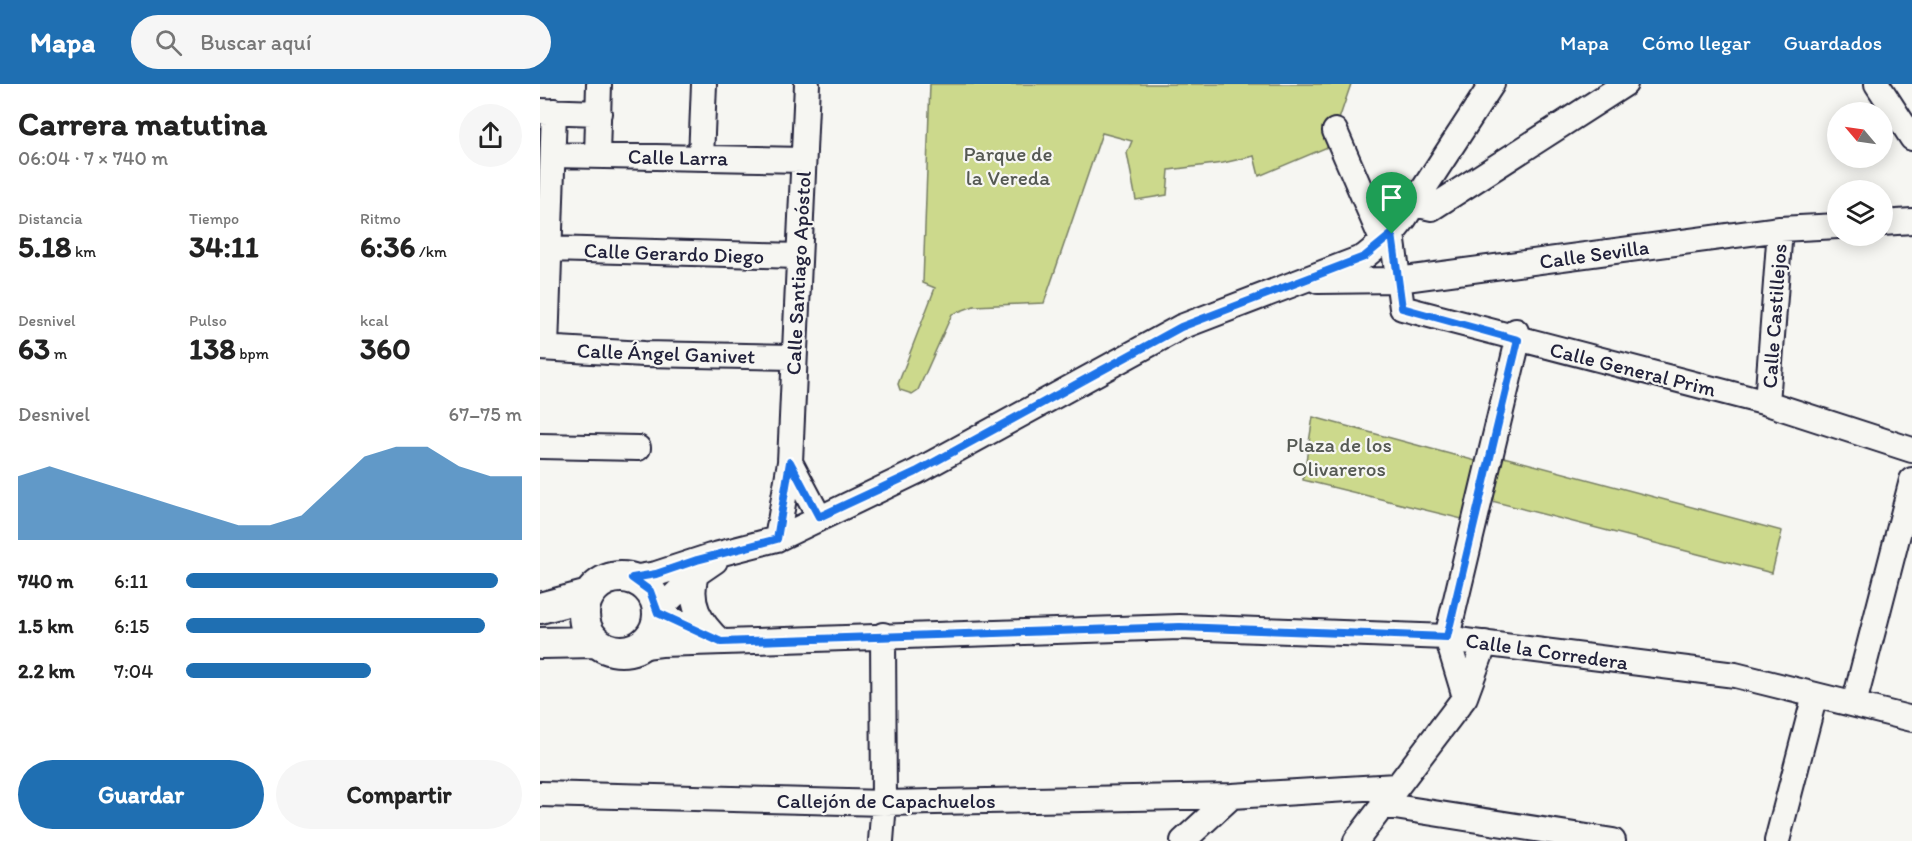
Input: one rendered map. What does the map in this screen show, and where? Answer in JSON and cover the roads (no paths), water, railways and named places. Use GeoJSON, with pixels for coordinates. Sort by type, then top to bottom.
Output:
{"type":"FeatureCollection","features":[{"type":"Feature","properties":{"kind":"main road"},"geometry":{"type":"LineString","coordinates":[[540,643],[597,642],[616,650],[637,647],[651,636],[658,612],[650,591],[632,578],[608,579],[597,586],[589,595],[585,609],[585,623],[597,642]]}},
{"type":"Feature","properties":{"kind":"main road"},"geometry":{"type":"LineString","coordinates":[[540,608],[589,595]]}},
{"type":"Feature","properties":{"kind":"street"},"geometry":{"type":"LineString","coordinates":[[597,156],[600,84]]}},
{"type":"Feature","properties":{"kind":"street"},"geometry":{"type":"LineString","coordinates":[[701,158],[704,84]]}},
{"type":"Feature","properties":{"kind":"street","name":"Calle Santiago Apóstol"},"geometry":{"type":"LineString","coordinates":[[777,539],[790,462],[807,84]]}},
{"type":"Feature","properties":{"kind":"street"},"geometry":{"type":"LineString","coordinates":[[632,578],[656,574],[711,556],[727,554],[777,539],[916,472],[1181,327],[1364,257],[1387,238],[1414,204],[1492,84]]}},
{"type":"Feature","properties":{"kind":"street"},"geometry":{"type":"LineString","coordinates":[[1414,204],[1432,208],[1625,84]]}},
{"type":"Feature","properties":{"kind":"street"},"geometry":{"type":"LineString","coordinates":[[1877,84],[1912,138]]}},
{"type":"Feature","properties":{"kind":"street"},"geometry":{"type":"LineString","coordinates":[[543,348],[550,249],[553,155],[547,111],[599,112]]}},
{"type":"Feature","properties":{"kind":"street"},"geometry":{"type":"LineString","coordinates":[[1303,281],[1398,280],[1387,238],[1335,131]]}},
{"type":"Feature","properties":{"kind":"street","name":"Calle Larra"},"geometry":{"type":"LineString","coordinates":[[553,155],[803,160]]}},
{"type":"Feature","properties":{"kind":"street"},"geometry":{"type":"LineString","coordinates":[[1893,222],[1912,221]]}},
{"type":"Feature","properties":{"kind":"street","name":"Calle Sevilla"},"geometry":{"type":"LineString","coordinates":[[1398,280],[1780,229],[1827,226]]}},
{"type":"Feature","properties":{"kind":"street","name":"Calle Castillejos"},"geometry":{"type":"LineString","coordinates":[[1767,403],[1780,229]]}},
{"type":"Feature","properties":{"kind":"street","name":"Calle Gerardo Diego"},"geometry":{"type":"LineString","coordinates":[[550,249],[798,256]]}},
{"type":"Feature","properties":{"kind":"street","name":"Calle General Prim"},"geometry":{"type":"LineString","coordinates":[[1398,280],[1402,308],[1517,336],[1767,403],[1912,450]]}},
{"type":"Feature","properties":{"kind":"street"},"geometry":{"type":"LineString","coordinates":[[1356,841],[1465,697],[1466,641],[1517,336]]}},
{"type":"Feature","properties":{"kind":"street","name":"Calle Ángel Ganivet"},"geometry":{"type":"LineString","coordinates":[[543,348],[644,354],[793,357]]}},
{"type":"Feature","properties":{"kind":"street"},"geometry":{"type":"LineString","coordinates":[[540,446],[638,448]]}},
{"type":"Feature","properties":{"kind":"street","name":"Calle Santiago Apóstol"},"geometry":{"type":"LineString","coordinates":[[790,462],[819,517]]}},
{"type":"Feature","properties":{"kind":"street"},"geometry":{"type":"LineString","coordinates":[[1854,704],[1911,487]]}},
{"type":"Feature","properties":{"kind":"street"},"geometry":{"type":"LineString","coordinates":[[721,642],[658,612],[696,574],[727,554]]}},
{"type":"Feature","properties":{"kind":"street"},"geometry":{"type":"LineString","coordinates":[[696,574],[692,591],[694,607],[705,627],[721,642]]}},
{"type":"Feature","properties":{"kind":"street","name":"Calle la Corredera"},"geometry":{"type":"LineString","coordinates":[[637,647],[883,635],[1180,627],[1466,641],[1735,675],[1912,719]]}},
{"type":"Feature","properties":{"kind":"street"},"geometry":{"type":"LineString","coordinates":[[881,841],[884,803],[883,635]]}},
{"type":"Feature","properties":{"kind":"street"},"geometry":{"type":"LineString","coordinates":[[1465,697],[1466,641]]}},
{"type":"Feature","properties":{"kind":"street"},"geometry":{"type":"LineString","coordinates":[[1777,841],[1815,695]]}},
{"type":"Feature","properties":{"kind":"street","name":"Callejón de Capachuelos"},"geometry":{"type":"LineString","coordinates":[[540,794],[884,803],[1389,795],[1609,841]]}},
{"type":"Feature","properties":{"kind":"street"},"geometry":{"type":"LineString","coordinates":[[1183,841],[1232,796]]}},
{"type":"Feature","properties":{"kind":"park label","name":"Parque de la Vereda"},"geometry":{"type":"Point","coordinates":[1008,165]}},
{"type":"Feature","properties":{"kind":"park label","name":"Plaza de los Olivareros"},"geometry":{"type":"Point","coordinates":[1339,456]}}]}
